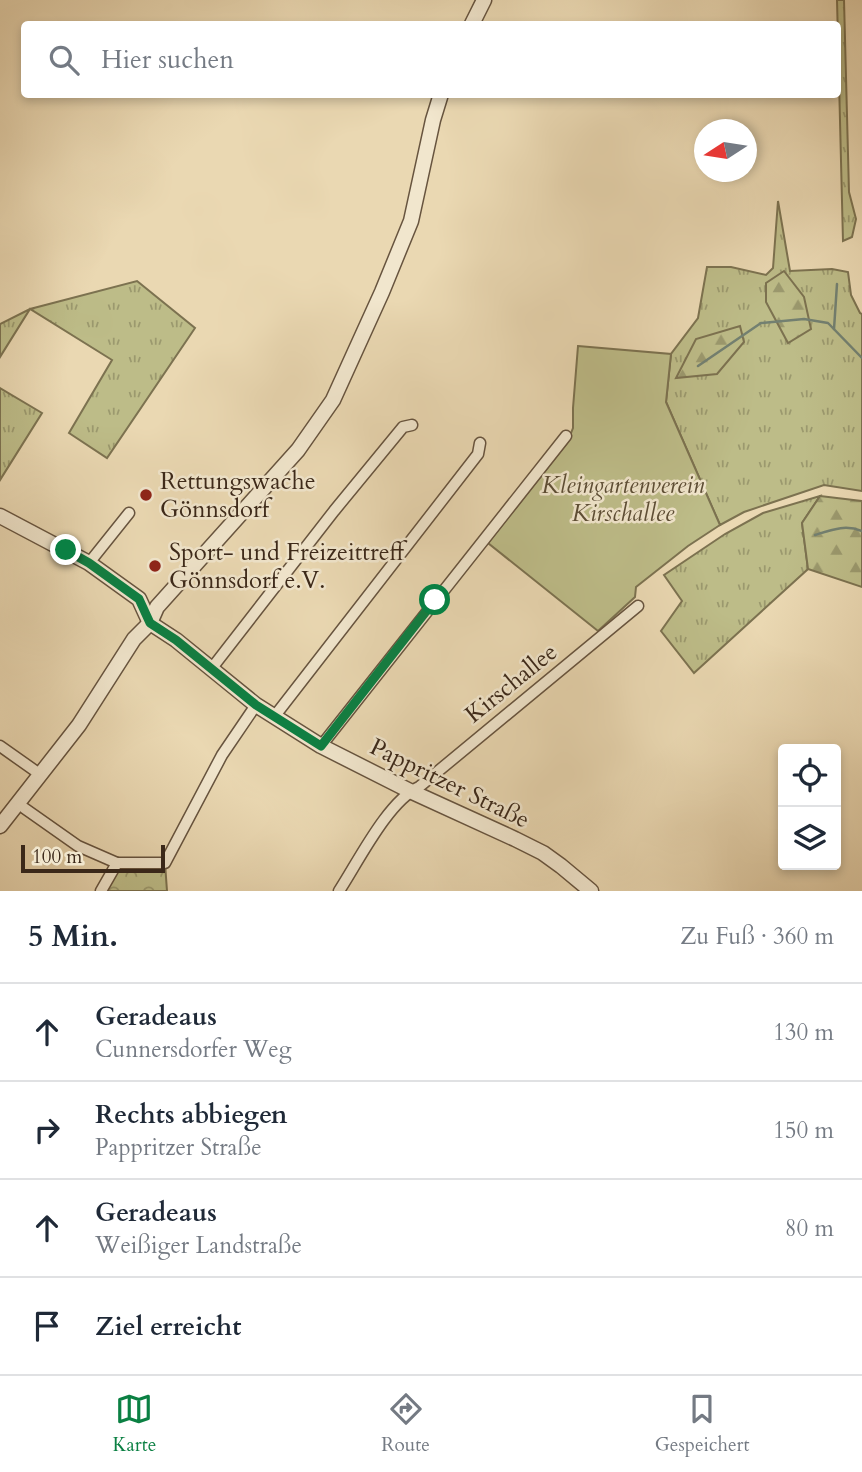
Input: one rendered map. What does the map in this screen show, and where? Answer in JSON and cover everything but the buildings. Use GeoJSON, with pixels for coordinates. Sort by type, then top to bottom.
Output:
{"type":"FeatureCollection","features":[{"type":"Feature","properties":{"kind":"street"},"geometry":{"type":"LineString","coordinates":[[474,21],[484,0]]}},
{"type":"Feature","properties":{"kind":"street"},"geometry":{"type":"LineString","coordinates":[[0,826],[79,725],[134,639],[150,623],[157,607],[298,450],[333,400],[411,221],[440,98]]}},
{"type":"Feature","properties":{"kind":"street"},"geometry":{"type":"LineString","coordinates":[[212,668],[403,427],[412,425]]}},
{"type":"Feature","properties":{"kind":"street"},"geometry":{"type":"LineString","coordinates":[[321,746],[566,436]]}},
{"type":"Feature","properties":{"kind":"street"},"geometry":{"type":"LineString","coordinates":[[274,717],[478,454],[480,443]]}},
{"type":"Feature","properties":{"kind":"street"},"geometry":{"type":"LineString","coordinates":[[89,563],[129,513]]}},
{"type":"Feature","properties":{"kind":"street"},"geometry":{"type":"LineString","coordinates":[[0,516],[89,563],[139,599],[150,623]]}},
{"type":"Feature","properties":{"kind":"street","name":"Kirschallee"},"geometry":{"type":"LineString","coordinates":[[339,891],[384,819],[403,797],[419,787],[638,606]]}},
{"type":"Feature","properties":{"kind":"street","name":"Pappritzer Straße"},"geometry":{"type":"LineString","coordinates":[[150,623],[176,640],[256,705],[321,746],[543,853],[591,891]]}},
{"type":"Feature","properties":{"kind":"street"},"geometry":{"type":"LineString","coordinates":[[24,808],[78,846],[117,863],[165,863],[222,755],[256,705]]}},
{"type":"Feature","properties":{"kind":"street"},"geometry":{"type":"LineString","coordinates":[[0,746],[41,775]]}},
{"type":"Feature","properties":{"kind":"street"},"geometry":{"type":"LineString","coordinates":[[101,891],[117,863]]}},
{"type":"Feature","properties":{"kind":"green space"},"geometry":{"type":"Polygon","coordinates":[[[837,0],[844,0],[849,192],[856,219],[852,237],[843,241],[839,98],[841,21],[838,21],[837,0]]]}},
{"type":"Feature","properties":{"kind":"green space"},"geometry":{"type":"Polygon","coordinates":[[[778,201],[790,271],[832,269],[848,272],[851,295],[862,314],[862,491],[824,485],[744,512],[720,525],[666,402],[671,354],[698,318],[707,267],[731,267],[766,275],[773,268],[778,201]]]}},
{"type":"Feature","properties":{"kind":"green space"},"geometry":{"type":"Polygon","coordinates":[[[784,271],[804,297],[811,329],[788,343],[766,302],[766,283],[784,271]]]}},
{"type":"Feature","properties":{"kind":"green space"},"geometry":{"type":"Polygon","coordinates":[[[137,281],[195,328],[107,458],[69,433],[112,360],[30,309],[137,281]]]}},
{"type":"Feature","properties":{"kind":"green space"},"geometry":{"type":"Polygon","coordinates":[[[30,309],[0,357],[0,324],[30,309]]]}},
{"type":"Feature","properties":{"kind":"green space"},"geometry":{"type":"Polygon","coordinates":[[[740,326],[744,342],[717,374],[676,378],[696,339],[740,326]]]}},
{"type":"Feature","properties":{"kind":"green space","name":"Kleingartenverein Kirschallee"},"geometry":{"type":"Polygon","coordinates":[[[578,346],[671,354],[666,402],[720,525],[688,546],[636,587],[635,597],[598,631],[488,543],[567,443],[573,428],[578,346]]]}},
{"type":"Feature","properties":{"kind":"green space"},"geometry":{"type":"Polygon","coordinates":[[[0,388],[42,413],[0,480],[0,388]]]}},
{"type":"Feature","properties":{"kind":"green space"},"geometry":{"type":"Polygon","coordinates":[[[820,496],[802,523],[808,569],[694,673],[661,631],[682,601],[664,575],[725,534],[763,513],[820,496]]]}},
{"type":"Feature","properties":{"kind":"green space"},"geometry":{"type":"Polygon","coordinates":[[[820,496],[862,501],[862,587],[808,569],[802,523],[820,496]]]}},
{"type":"Feature","properties":{"kind":"green space"},"geometry":{"type":"Polygon","coordinates":[[[117,863],[165,863],[167,891],[101,891],[117,863]]]}},
{"type":"Feature","properties":{"kind":"waterway"},"geometry":{"type":"LineString","coordinates":[[834,329],[837,284]]}},
{"type":"Feature","properties":{"kind":"waterway"},"geometry":{"type":"LineString","coordinates":[[698,366],[761,323],[804,319],[828,323],[862,358]]}},
{"type":"Feature","properties":{"kind":"waterway"},"geometry":{"type":"LineString","coordinates":[[815,535],[844,528],[862,531]]}},
{"type":"Feature","properties":{"kind":"place","name":"Rettungswache Gönnsdorf"},"geometry":{"type":"Point","coordinates":[146,495]}},
{"type":"Feature","properties":{"kind":"place","name":"Sport- und Freizeittreff Gönnsdorf e.V."},"geometry":{"type":"Point","coordinates":[155,566]}},
{"type":"Feature","properties":{"kind":"route"},"geometry":{"type":"LineString","coordinates":[[66,550],[139,599],[150,623],[176,640],[256,705],[321,746],[435,600]]}}]}
